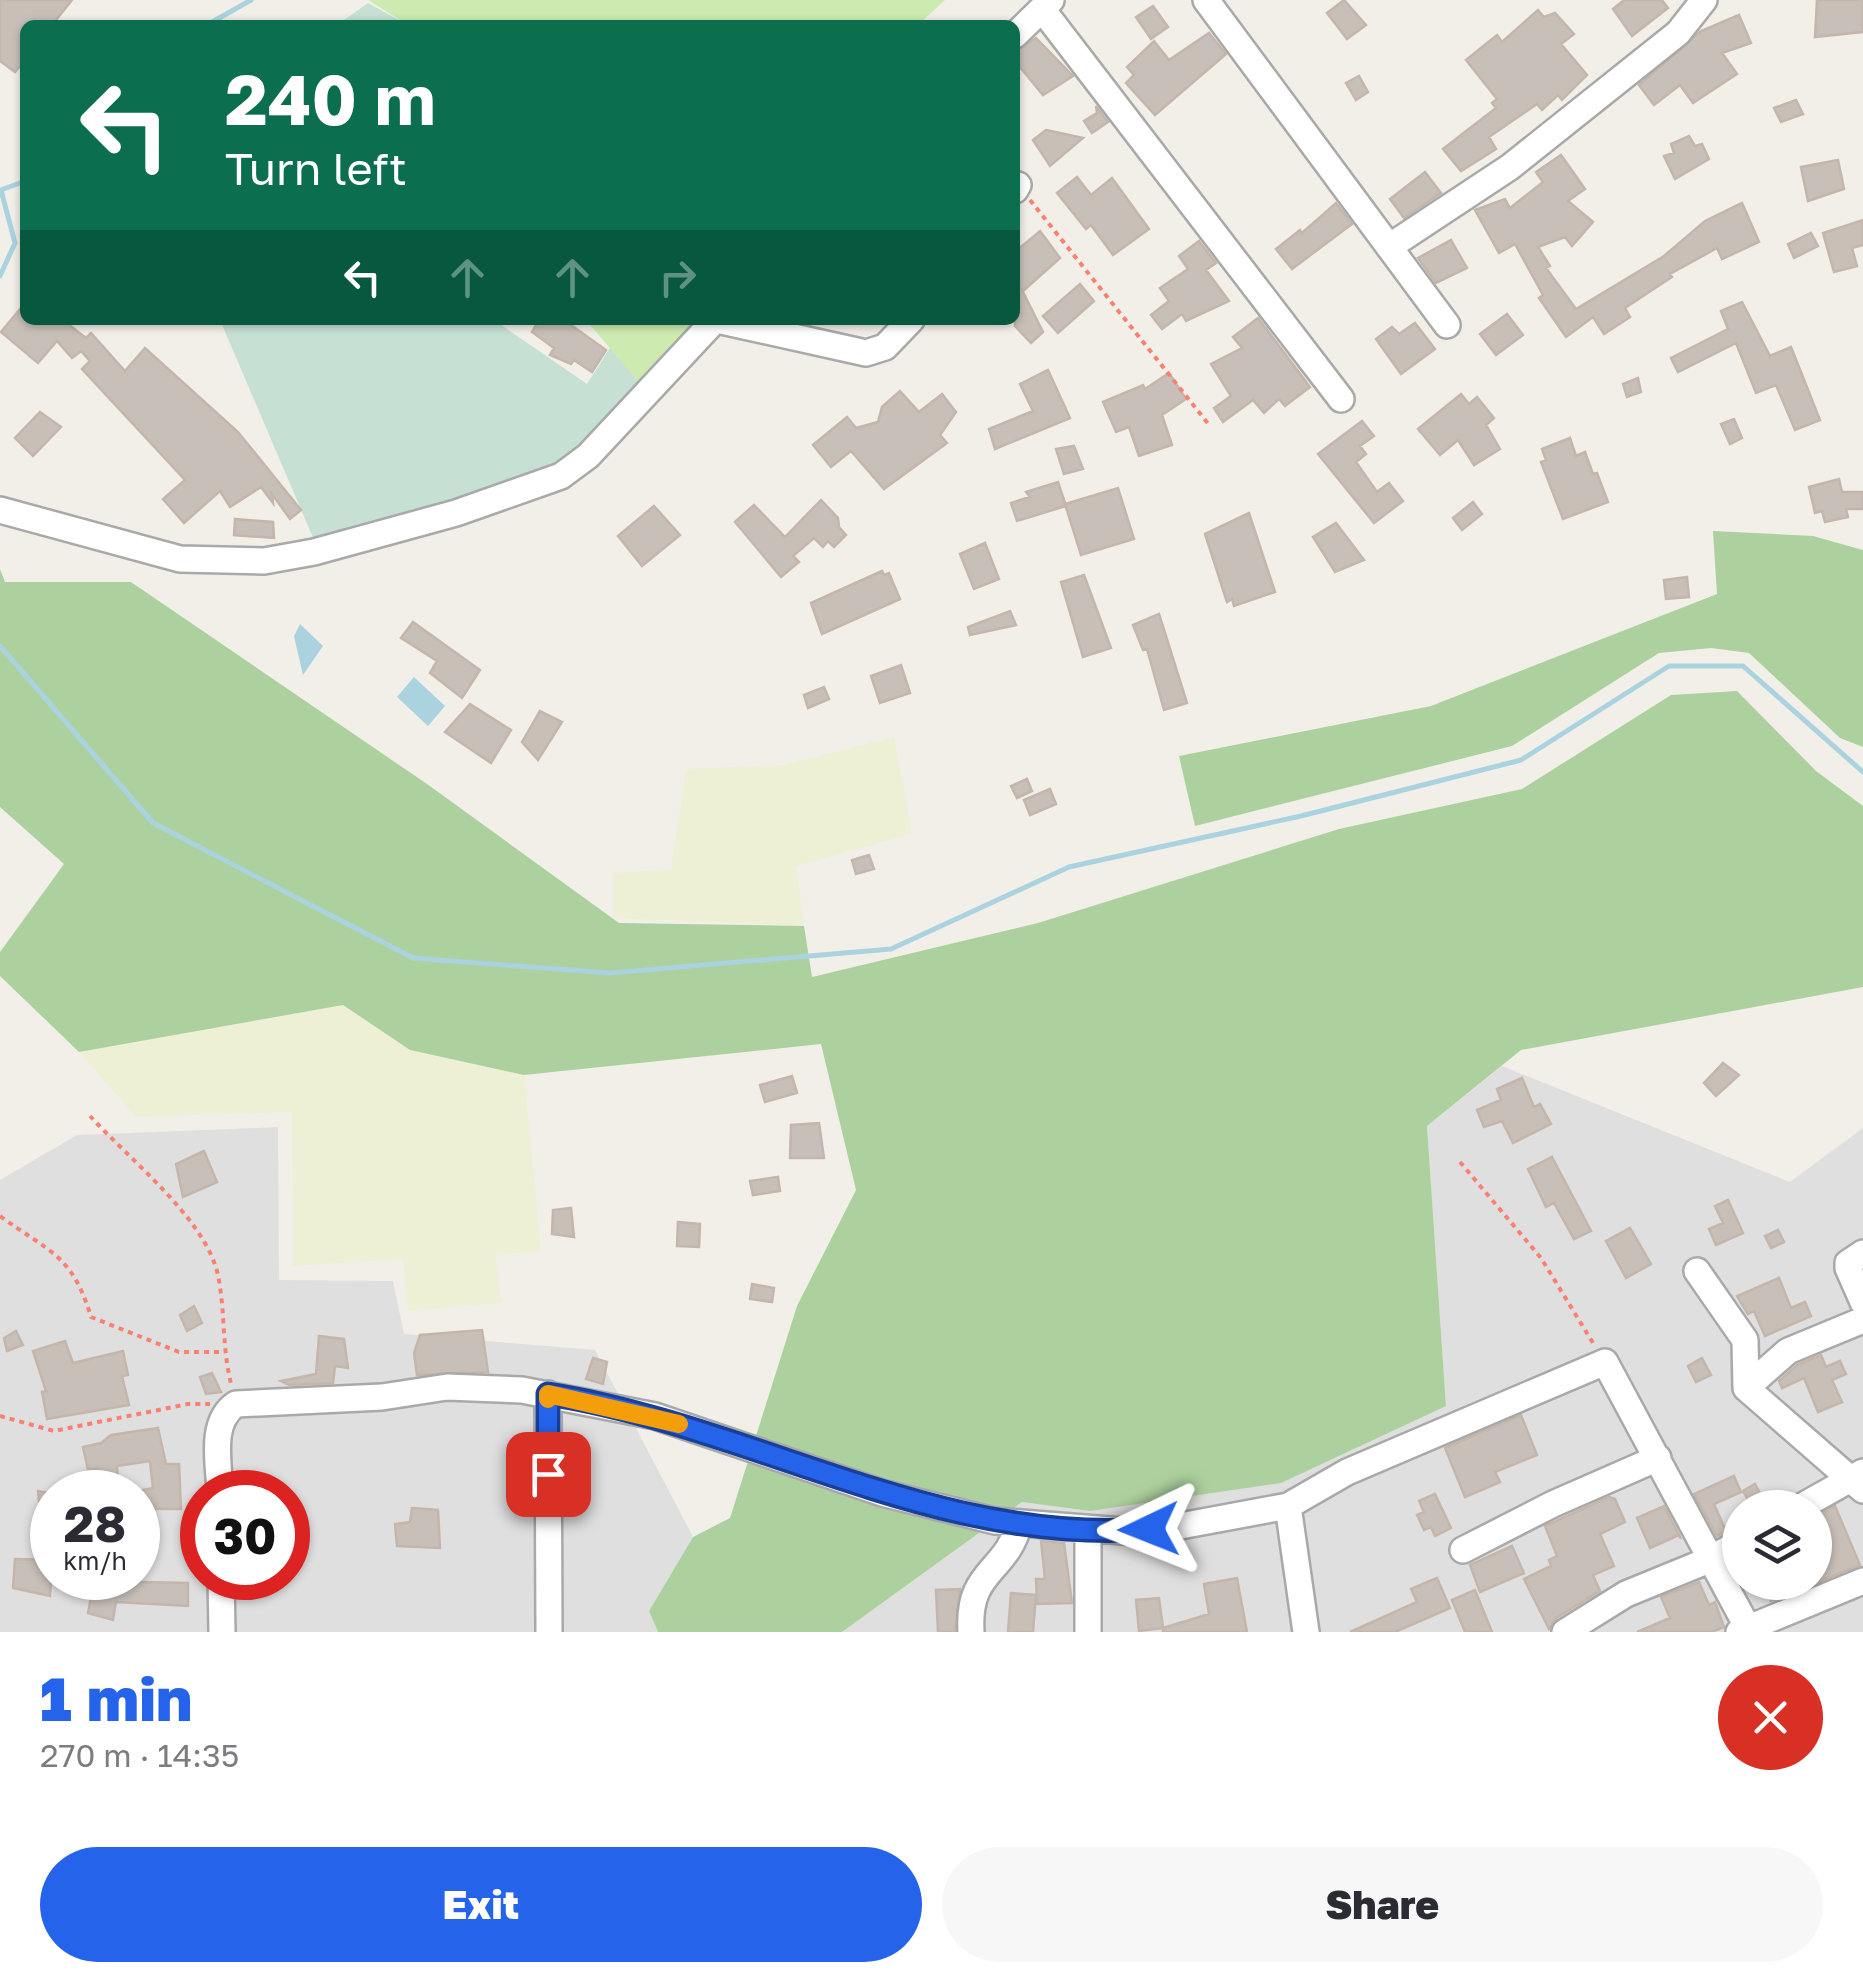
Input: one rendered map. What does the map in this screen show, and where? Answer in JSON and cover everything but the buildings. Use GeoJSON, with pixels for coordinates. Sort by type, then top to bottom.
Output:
{"type":"FeatureCollection","features":[{"type":"Feature","properties":{"kind":"street"},"geometry":{"type":"LineString","coordinates":[[1206,0],[1447,325]]}},
{"type":"Feature","properties":{"kind":"street"},"geometry":{"type":"LineString","coordinates":[[1389,246],[1510,167],[1678,33],[1695,0]]}},
{"type":"Feature","properties":{"kind":"street"},"geometry":{"type":"LineString","coordinates":[[1020,30],[1047,5],[1341,399]]}},
{"type":"Feature","properties":{"kind":"street"},"geometry":{"type":"LineString","coordinates":[[0,510],[180,559],[264,562],[314,552],[456,512],[560,476],[588,456],[711,325]]}},
{"type":"Feature","properties":{"kind":"street"},"geometry":{"type":"LineString","coordinates":[[739,325],[866,353],[885,348],[906,325]]}},
{"type":"Feature","properties":{"kind":"street"},"geometry":{"type":"LineString","coordinates":[[1863,1253],[1848,1263],[1863,1302]]}},
{"type":"Feature","properties":{"kind":"street"},"geometry":{"type":"LineString","coordinates":[[1697,1270],[1745,1340],[1746,1388],[1859,1480],[1832,1493]]}},
{"type":"Feature","properties":{"kind":"street"},"geometry":{"type":"LineString","coordinates":[[1746,1388],[1788,1351],[1863,1320]]}},
{"type":"Feature","properties":{"kind":"street"},"geometry":{"type":"LineString","coordinates":[[219,1470],[218,1428],[225,1412],[236,1404],[382,1397],[446,1387],[548,1394],[654,1416],[882,1494],[1019,1524],[1088,1531],[1175,1527],[1288,1506],[1347,1472],[1605,1362],[1745,1631],[1863,1581]]}},
{"type":"Feature","properties":{"kind":"street"},"geometry":{"type":"LineString","coordinates":[[548,1394],[549,1632]]}},
{"type":"Feature","properties":{"kind":"street"},"geometry":{"type":"LineString","coordinates":[[1462,1550],[1658,1458]]}},
{"type":"Feature","properties":{"kind":"street"},"geometry":{"type":"LineString","coordinates":[[1288,1506],[1306,1632]]}},
{"type":"Feature","properties":{"kind":"street"},"geometry":{"type":"LineString","coordinates":[[971,1632],[969,1602],[976,1586],[1014,1542],[1019,1524]]}},
{"type":"Feature","properties":{"kind":"street"},"geometry":{"type":"LineString","coordinates":[[1088,1531],[1088,1632]]}},
{"type":"Feature","properties":{"kind":"street"},"geometry":{"type":"LineString","coordinates":[[1566,1632],[1626,1594],[1722,1552]]}},
{"type":"Feature","properties":{"kind":"street"},"geometry":{"type":"LineString","coordinates":[[221,1600],[222,1632]]}},
{"type":"Feature","properties":{"kind":"path"},"geometry":{"type":"LineString","coordinates":[[1020,191],[1210,426]]}},
{"type":"Feature","properties":{"kind":"path"},"geometry":{"type":"LineString","coordinates":[[0,1416],[54,1432],[188,1404],[236,1404],[222,1352],[217,1272],[204,1242],[188,1216],[90,1116]]}},
{"type":"Feature","properties":{"kind":"path"},"geometry":{"type":"LineString","coordinates":[[1460,1162],[1548,1268],[1605,1362]]}},
{"type":"Feature","properties":{"kind":"path"},"geometry":{"type":"LineString","coordinates":[[0,1216],[59,1254],[82,1288],[91,1317],[178,1352],[222,1352]]}},
{"type":"Feature","properties":{"kind":"shaded area"},"geometry":{"type":"Polygon","coordinates":[[[1502,1066],[1790,1182],[1863,1128],[1863,1632],[842,1632],[1022,1502],[1090,1511],[1446,1406],[1427,1126],[1502,1066]]]}},
{"type":"Feature","properties":{"kind":"shaded area"},"geometry":{"type":"Polygon","coordinates":[[[278,1127],[279,1280],[393,1281],[404,1334],[595,1350],[693,1537],[649,1611],[658,1632],[0,1632],[0,1180],[77,1135],[278,1127]]]}},
{"type":"Feature","properties":{"kind":"green space"},"geometry":{"type":"Polygon","coordinates":[[[368,0],[945,0],[923,20],[400,20],[368,0]]]}},
{"type":"Feature","properties":{"kind":"green space"},"geometry":{"type":"Polygon","coordinates":[[[368,3],[399,20],[344,20],[368,3]]]}},
{"type":"Feature","properties":{"kind":"green space"},"geometry":{"type":"Polygon","coordinates":[[[222,325],[501,325],[587,384],[610,348],[642,386],[581,448],[509,486],[317,547],[222,325]]]}},
{"type":"Feature","properties":{"kind":"green space"},"geometry":{"type":"Polygon","coordinates":[[[590,325],[699,325],[642,386],[590,325]]]}},
{"type":"Feature","properties":{"kind":"green space"},"geometry":{"type":"Polygon","coordinates":[[[1713,531],[1813,536],[1863,550],[1863,747],[1840,738],[1749,653],[1711,648],[1659,653],[1512,746],[1195,826],[1179,756],[1431,706],[1717,594],[1713,531]]]}},
{"type":"Feature","properties":{"kind":"green space"},"geometry":{"type":"Polygon","coordinates":[[[0,569],[5,582],[131,582],[427,784],[619,923],[804,926],[812,977],[1038,923],[1339,829],[1522,789],[1671,695],[1737,691],[1816,771],[1863,806],[1863,987],[1521,1050],[1427,1126],[1446,1406],[1281,1483],[1090,1511],[1022,1502],[842,1632],[658,1632],[649,1611],[693,1537],[730,1518],[797,1306],[856,1190],[821,1044],[524,1075],[410,1050],[343,1005],[79,1052],[0,976],[0,952],[64,864],[0,807],[0,569]]]}},
{"type":"Feature","properties":{"kind":"green space"},"geometry":{"type":"Polygon","coordinates":[[[894,737],[912,834],[796,866],[804,926],[613,918],[613,873],[671,869],[686,769],[783,765],[894,737]]]}},
{"type":"Feature","properties":{"kind":"green space"},"geometry":{"type":"Polygon","coordinates":[[[343,1004],[410,1050],[524,1075],[541,1251],[495,1255],[502,1303],[408,1311],[403,1259],[293,1266],[292,1112],[136,1117],[79,1052],[343,1004]]]}},
{"type":"Feature","properties":{"kind":"water"},"geometry":{"type":"Polygon","coordinates":[[[300,624],[323,646],[303,675],[294,636],[300,624]]]}},
{"type":"Feature","properties":{"kind":"water"},"geometry":{"type":"Polygon","coordinates":[[[414,677],[445,706],[428,726],[397,697],[414,677]]]}},
{"type":"Feature","properties":{"kind":"waterway"},"geometry":{"type":"LineString","coordinates":[[216,20],[251,0]]}},
{"type":"Feature","properties":{"kind":"waterway"},"geometry":{"type":"LineString","coordinates":[[0,276],[15,243],[1,190],[20,183]]}},
{"type":"Feature","properties":{"kind":"waterway"},"geometry":{"type":"LineString","coordinates":[[0,646],[153,823],[413,958],[610,973],[891,949],[1069,867],[1301,816],[1521,760],[1669,666],[1743,666],[1863,772]]}},
{"type":"Feature","properties":{"kind":"slow traffic"},"geometry":{"type":"LineString","coordinates":[[548,1399],[548,1394],[577,1399],[679,1424]]}},
{"type":"Feature","properties":{"kind":"route"},"geometry":{"type":"LineString","coordinates":[[548,1474],[548,1394],[654,1416],[882,1494],[995,1521],[1088,1531],[1149,1529]]}}]}
